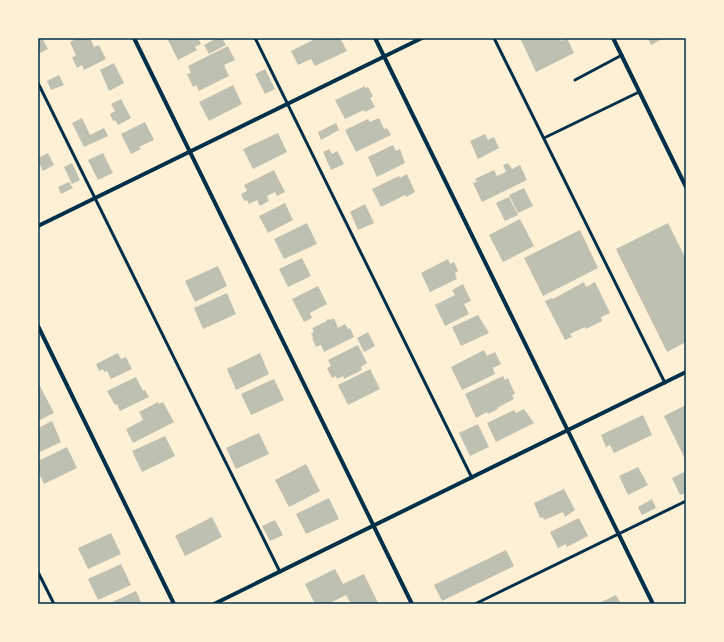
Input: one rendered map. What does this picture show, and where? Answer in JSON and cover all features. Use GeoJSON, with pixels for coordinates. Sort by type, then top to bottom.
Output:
{"type":"FeatureCollection","features":[{"type":"Feature","properties":{"kind":"street"},"geometry":{"type":"LineString","coordinates":[[134,38],[412,604]]}},
{"type":"Feature","properties":{"kind":"street"},"geometry":{"type":"LineString","coordinates":[[375,38],[653,604]]}},
{"type":"Feature","properties":{"kind":"street"},"geometry":{"type":"LineString","coordinates":[[38,226],[422,38]]}},
{"type":"Feature","properties":{"kind":"street"},"geometry":{"type":"LineString","coordinates":[[613,38],[686,187]]}},
{"type":"Feature","properties":{"kind":"street"},"geometry":{"type":"LineString","coordinates":[[38,326],[174,604]]}},
{"type":"Feature","properties":{"kind":"street"},"geometry":{"type":"LineString","coordinates":[[214,604],[686,372]]}},
{"type":"Feature","properties":{"kind":"lane"},"geometry":{"type":"LineString","coordinates":[[255,38],[472,478]]}},
{"type":"Feature","properties":{"kind":"lane"},"geometry":{"type":"LineString","coordinates":[[494,38],[665,383]]}},
{"type":"Feature","properties":{"kind":"lane"},"geometry":{"type":"LineString","coordinates":[[575,80],[622,56]]}},
{"type":"Feature","properties":{"kind":"lane"},"geometry":{"type":"LineString","coordinates":[[38,83],[94,199],[280,572]]}},
{"type":"Feature","properties":{"kind":"lane"},"geometry":{"type":"LineString","coordinates":[[544,138],[639,92]]}},
{"type":"Feature","properties":{"kind":"lane"},"geometry":{"type":"LineString","coordinates":[[475,604],[686,501]]}},
{"type":"Feature","properties":{"kind":"lane"},"geometry":{"type":"LineString","coordinates":[[38,572],[54,604]]}},
{"type":"Feature","properties":{"kind":"building"},"geometry":{"type":"Polygon","coordinates":[[[38,38],[42,38],[48,49],[38,54],[38,38]]]}},
{"type":"Feature","properties":{"kind":"building"},"geometry":{"type":"Polygon","coordinates":[[[78,38],[81,40],[90,38],[94,47],[99,45],[106,59],[84,70],[82,65],[77,68],[72,57],[76,56],[70,42],[78,38]]]}},
{"type":"Feature","properties":{"kind":"building"},"geometry":{"type":"Polygon","coordinates":[[[172,38],[198,38],[201,44],[195,47],[197,50],[178,60],[168,40],[172,38]]]}},
{"type":"Feature","properties":{"kind":"building"},"geometry":{"type":"Polygon","coordinates":[[[217,38],[222,38],[226,45],[209,54],[204,45],[217,38]]]}},
{"type":"Feature","properties":{"kind":"building"},"geometry":{"type":"Polygon","coordinates":[[[317,38],[340,38],[347,51],[315,66],[311,59],[298,65],[291,51],[317,38]]]}},
{"type":"Feature","properties":{"kind":"building"},"geometry":{"type":"Polygon","coordinates":[[[520,38],[559,38],[561,41],[567,38],[574,53],[536,72],[520,38]]]}},
{"type":"Feature","properties":{"kind":"building"},"geometry":{"type":"Polygon","coordinates":[[[648,38],[664,38],[651,45],[648,38]]]}},
{"type":"Feature","properties":{"kind":"building"},"geometry":{"type":"Polygon","coordinates":[[[228,46],[235,60],[224,65],[229,76],[199,91],[196,85],[193,87],[187,74],[191,73],[188,66],[228,46]]]}},
{"type":"Feature","properties":{"kind":"building"},"geometry":{"type":"Polygon","coordinates":[[[114,63],[124,83],[109,91],[100,70],[114,63]]]}},
{"type":"Feature","properties":{"kind":"building"},"geometry":{"type":"Polygon","coordinates":[[[265,69],[275,89],[265,94],[255,74],[265,69]]]}},
{"type":"Feature","properties":{"kind":"building"},"geometry":{"type":"Polygon","coordinates":[[[59,75],[64,85],[51,90],[47,81],[59,75]]]}},
{"type":"Feature","properties":{"kind":"building"},"geometry":{"type":"Polygon","coordinates":[[[233,85],[242,104],[209,121],[199,102],[233,85]]]}},
{"type":"Feature","properties":{"kind":"building"},"geometry":{"type":"Polygon","coordinates":[[[365,86],[365,88],[368,87],[373,96],[370,98],[375,107],[365,112],[364,110],[345,119],[335,100],[365,86]]]}},
{"type":"Feature","properties":{"kind":"building"},"geometry":{"type":"Polygon","coordinates":[[[121,99],[131,118],[118,125],[115,120],[113,121],[110,114],[115,111],[111,104],[121,99]]]}},
{"type":"Feature","properties":{"kind":"building"},"geometry":{"type":"Polygon","coordinates":[[[82,118],[90,135],[104,128],[108,136],[84,147],[72,123],[82,118]]]}},
{"type":"Feature","properties":{"kind":"building"},"geometry":{"type":"Polygon","coordinates":[[[379,118],[384,129],[387,128],[391,135],[356,152],[345,130],[368,119],[370,122],[379,118]]]}},
{"type":"Feature","properties":{"kind":"building"},"geometry":{"type":"Polygon","coordinates":[[[145,122],[154,140],[139,147],[141,149],[131,154],[121,134],[145,122]]]}},
{"type":"Feature","properties":{"kind":"building"},"geometry":{"type":"Polygon","coordinates":[[[336,123],[339,130],[321,140],[318,132],[336,123]]]}},
{"type":"Feature","properties":{"kind":"building"},"geometry":{"type":"Polygon","coordinates":[[[278,133],[287,152],[253,169],[243,149],[278,133]]]}},
{"type":"Feature","properties":{"kind":"building"},"geometry":{"type":"Polygon","coordinates":[[[485,134],[488,140],[494,137],[499,148],[478,159],[470,141],[485,134]]]}},
{"type":"Feature","properties":{"kind":"building"},"geometry":{"type":"Polygon","coordinates":[[[393,145],[396,151],[400,149],[405,163],[377,177],[368,157],[393,145]]]}},
{"type":"Feature","properties":{"kind":"building"},"geometry":{"type":"Polygon","coordinates":[[[329,149],[332,154],[337,151],[344,164],[331,170],[323,152],[329,149]]]}},
{"type":"Feature","properties":{"kind":"building"},"geometry":{"type":"Polygon","coordinates":[[[48,153],[54,165],[43,171],[38,158],[48,153]]]}},
{"type":"Feature","properties":{"kind":"building"},"geometry":{"type":"Polygon","coordinates":[[[103,153],[113,173],[98,180],[88,160],[103,153]]]}},
{"type":"Feature","properties":{"kind":"building"},"geometry":{"type":"Polygon","coordinates":[[[72,163],[80,180],[72,184],[64,167],[72,163]]]}},
{"type":"Feature","properties":{"kind":"building"},"geometry":{"type":"Polygon","coordinates":[[[508,163],[512,169],[520,165],[527,180],[482,202],[473,183],[477,182],[475,179],[494,170],[497,176],[506,172],[503,165],[508,163]]]}},
{"type":"Feature","properties":{"kind":"building"},"geometry":{"type":"Polygon","coordinates":[[[274,170],[285,192],[277,196],[275,192],[267,196],[269,201],[260,206],[257,200],[249,204],[247,200],[244,201],[241,194],[247,191],[244,185],[274,170]]]}},
{"type":"Feature","properties":{"kind":"building"},"geometry":{"type":"Polygon","coordinates":[[[407,174],[415,192],[406,197],[405,195],[381,207],[372,189],[399,176],[400,178],[407,174]]]}},
{"type":"Feature","properties":{"kind":"building"},"geometry":{"type":"Polygon","coordinates":[[[69,182],[73,188],[61,194],[58,187],[69,182]]]}},
{"type":"Feature","properties":{"kind":"building"},"geometry":{"type":"Polygon","coordinates":[[[524,188],[533,206],[518,213],[509,195],[524,188]]]}},
{"type":"Feature","properties":{"kind":"building"},"geometry":{"type":"Polygon","coordinates":[[[509,197],[518,215],[505,221],[496,203],[509,197]]]}},
{"type":"Feature","properties":{"kind":"building"},"geometry":{"type":"Polygon","coordinates":[[[285,203],[293,220],[268,233],[259,216],[285,203]]]}},
{"type":"Feature","properties":{"kind":"building"},"geometry":{"type":"Polygon","coordinates":[[[365,204],[374,223],[358,230],[350,212],[365,204]]]}},
{"type":"Feature","properties":{"kind":"building"},"geometry":{"type":"Polygon","coordinates":[[[520,219],[534,246],[503,262],[489,235],[520,219]]]}},
{"type":"Feature","properties":{"kind":"building"},"geometry":{"type":"Polygon","coordinates":[[[307,223],[317,244],[284,259],[274,239],[307,223]]]}},
{"type":"Feature","properties":{"kind":"building"},"geometry":{"type":"Polygon","coordinates":[[[668,223],[686,259],[686,342],[667,352],[616,249],[668,223]]]}},
{"type":"Feature","properties":{"kind":"building"},"geometry":{"type":"Polygon","coordinates":[[[580,230],[598,268],[543,296],[524,258],[580,230]]]}},
{"type":"Feature","properties":{"kind":"building"},"geometry":{"type":"Polygon","coordinates":[[[302,258],[311,276],[288,287],[279,269],[302,258]]]}},
{"type":"Feature","properties":{"kind":"building"},"geometry":{"type":"Polygon","coordinates":[[[448,259],[450,264],[454,262],[458,271],[455,273],[457,279],[430,292],[421,273],[448,259]]]}},
{"type":"Feature","properties":{"kind":"building"},"geometry":{"type":"Polygon","coordinates":[[[218,266],[227,286],[195,302],[185,281],[218,266]]]}},
{"type":"Feature","properties":{"kind":"building"},"geometry":{"type":"Polygon","coordinates":[[[584,282],[586,287],[595,282],[610,313],[601,317],[602,321],[586,329],[585,327],[570,334],[572,337],[565,340],[545,301],[552,298],[553,299],[584,282]]]}},
{"type":"Feature","properties":{"kind":"building"},"geometry":{"type":"Polygon","coordinates":[[[463,284],[471,301],[464,304],[469,314],[445,326],[435,305],[455,295],[452,290],[463,284]]]}},
{"type":"Feature","properties":{"kind":"building"},"geometry":{"type":"Polygon","coordinates":[[[318,286],[327,304],[310,313],[312,318],[304,322],[292,299],[318,286]]]}},
{"type":"Feature","properties":{"kind":"building"},"geometry":{"type":"Polygon","coordinates":[[[227,293],[236,314],[203,329],[194,308],[227,293]]]}},
{"type":"Feature","properties":{"kind":"building"},"geometry":{"type":"Polygon","coordinates":[[[478,315],[489,333],[461,346],[452,327],[478,315]]]}},
{"type":"Feature","properties":{"kind":"building"},"geometry":{"type":"Polygon","coordinates":[[[334,318],[338,328],[345,324],[348,329],[350,328],[354,337],[324,352],[321,345],[316,347],[312,338],[311,333],[314,332],[312,328],[327,321],[326,320],[334,318]]]}},
{"type":"Feature","properties":{"kind":"building"},"geometry":{"type":"Polygon","coordinates":[[[368,332],[375,346],[364,352],[357,338],[368,332]]]}},
{"type":"Feature","properties":{"kind":"building"},"geometry":{"type":"Polygon","coordinates":[[[358,345],[367,363],[361,367],[362,370],[344,379],[343,376],[337,379],[336,376],[332,378],[327,368],[331,366],[328,360],[358,345]]]}},
{"type":"Feature","properties":{"kind":"building"},"geometry":{"type":"Polygon","coordinates":[[[484,350],[487,356],[495,352],[501,364],[493,368],[495,374],[462,390],[451,367],[484,350]]]}},
{"type":"Feature","properties":{"kind":"building"},"geometry":{"type":"Polygon","coordinates":[[[118,353],[121,359],[126,357],[132,369],[111,379],[107,371],[104,372],[103,369],[99,371],[96,364],[118,353]]]}},
{"type":"Feature","properties":{"kind":"building"},"geometry":{"type":"Polygon","coordinates":[[[260,353],[269,374],[236,390],[227,369],[260,353]]]}},
{"type":"Feature","properties":{"kind":"building"},"geometry":{"type":"Polygon","coordinates":[[[370,369],[380,389],[348,405],[338,385],[370,369]]]}},
{"type":"Feature","properties":{"kind":"building"},"geometry":{"type":"Polygon","coordinates":[[[503,376],[505,380],[508,378],[515,394],[512,395],[514,399],[488,414],[487,412],[476,418],[465,394],[503,376]]]}},
{"type":"Feature","properties":{"kind":"building"},"geometry":{"type":"Polygon","coordinates":[[[136,377],[143,391],[145,390],[149,397],[120,411],[117,404],[115,405],[107,391],[136,377]]]}},
{"type":"Feature","properties":{"kind":"building"},"geometry":{"type":"Polygon","coordinates":[[[274,379],[284,400],[251,415],[241,394],[274,379]]]}},
{"type":"Feature","properties":{"kind":"building"},"geometry":{"type":"Polygon","coordinates":[[[40,386],[54,413],[38,421],[38,387],[40,386]]]}},
{"type":"Feature","properties":{"kind":"building"},"geometry":{"type":"Polygon","coordinates":[[[158,402],[159,404],[163,402],[174,422],[133,443],[126,429],[143,420],[139,412],[158,402]]]}},
{"type":"Feature","properties":{"kind":"building"},"geometry":{"type":"Polygon","coordinates":[[[686,405],[686,461],[664,416],[686,405]]]}},
{"type":"Feature","properties":{"kind":"building"},"geometry":{"type":"Polygon","coordinates":[[[524,409],[534,423],[496,442],[487,423],[514,410],[516,413],[524,409]]]}},
{"type":"Feature","properties":{"kind":"building"},"geometry":{"type":"Polygon","coordinates":[[[643,415],[652,435],[614,453],[610,445],[606,447],[601,435],[643,415]]]}},
{"type":"Feature","properties":{"kind":"building"},"geometry":{"type":"Polygon","coordinates":[[[52,421],[61,442],[38,453],[38,428],[52,421]]]}},
{"type":"Feature","properties":{"kind":"building"},"geometry":{"type":"Polygon","coordinates":[[[478,424],[489,447],[470,456],[459,433],[478,424]]]}},
{"type":"Feature","properties":{"kind":"building"},"geometry":{"type":"Polygon","coordinates":[[[259,433],[269,454],[236,469],[226,448],[259,433]]]}},
{"type":"Feature","properties":{"kind":"building"},"geometry":{"type":"Polygon","coordinates":[[[165,436],[175,456],[142,472],[132,451],[165,436]]]}},
{"type":"Feature","properties":{"kind":"building"},"geometry":{"type":"Polygon","coordinates":[[[67,447],[77,468],[44,484],[38,471],[38,461],[67,447]]]}},
{"type":"Feature","properties":{"kind":"building"},"geometry":{"type":"Polygon","coordinates":[[[306,464],[320,491],[289,507],[275,480],[306,464]]]}},
{"type":"Feature","properties":{"kind":"building"},"geometry":{"type":"Polygon","coordinates":[[[638,467],[648,485],[628,495],[619,476],[638,467]]]}},
{"type":"Feature","properties":{"kind":"building"},"geometry":{"type":"Polygon","coordinates":[[[686,471],[686,493],[680,495],[672,478],[686,471]]]}},
{"type":"Feature","properties":{"kind":"building"},"geometry":{"type":"Polygon","coordinates":[[[564,489],[575,510],[565,517],[563,512],[544,520],[543,517],[540,518],[534,503],[564,489]]]}},
{"type":"Feature","properties":{"kind":"building"},"geometry":{"type":"Polygon","coordinates":[[[329,498],[339,519],[306,534],[296,514],[329,498]]]}},
{"type":"Feature","properties":{"kind":"building"},"geometry":{"type":"Polygon","coordinates":[[[652,499],[656,508],[642,515],[638,507],[652,499]]]}},
{"type":"Feature","properties":{"kind":"building"},"geometry":{"type":"Polygon","coordinates":[[[212,517],[222,537],[185,556],[175,536],[212,517]]]}},
{"type":"Feature","properties":{"kind":"building"},"geometry":{"type":"Polygon","coordinates":[[[579,518],[588,536],[567,547],[566,544],[558,548],[550,532],[579,518]]]}},
{"type":"Feature","properties":{"kind":"building"},"geometry":{"type":"Polygon","coordinates":[[[275,520],[283,535],[270,541],[262,526],[275,520]]]}},
{"type":"Feature","properties":{"kind":"building"},"geometry":{"type":"Polygon","coordinates":[[[111,533],[121,554],[88,569],[78,548],[111,533]]]}},
{"type":"Feature","properties":{"kind":"building"},"geometry":{"type":"Polygon","coordinates":[[[506,550],[514,566],[442,601],[434,585],[506,550]]]}},
{"type":"Feature","properties":{"kind":"building"},"geometry":{"type":"Polygon","coordinates":[[[121,564],[131,585],[98,600],[88,579],[121,564]]]}},
{"type":"Feature","properties":{"kind":"building"},"geometry":{"type":"Polygon","coordinates":[[[335,569],[343,584],[364,574],[378,603],[351,604],[346,595],[328,604],[315,604],[305,584],[335,569]]]}},
{"type":"Feature","properties":{"kind":"building"},"geometry":{"type":"Polygon","coordinates":[[[136,591],[142,604],[108,604],[136,591]]]}},
{"type":"Feature","properties":{"kind":"building"},"geometry":{"type":"Polygon","coordinates":[[[616,595],[621,604],[597,604],[616,595]]]}}]}
